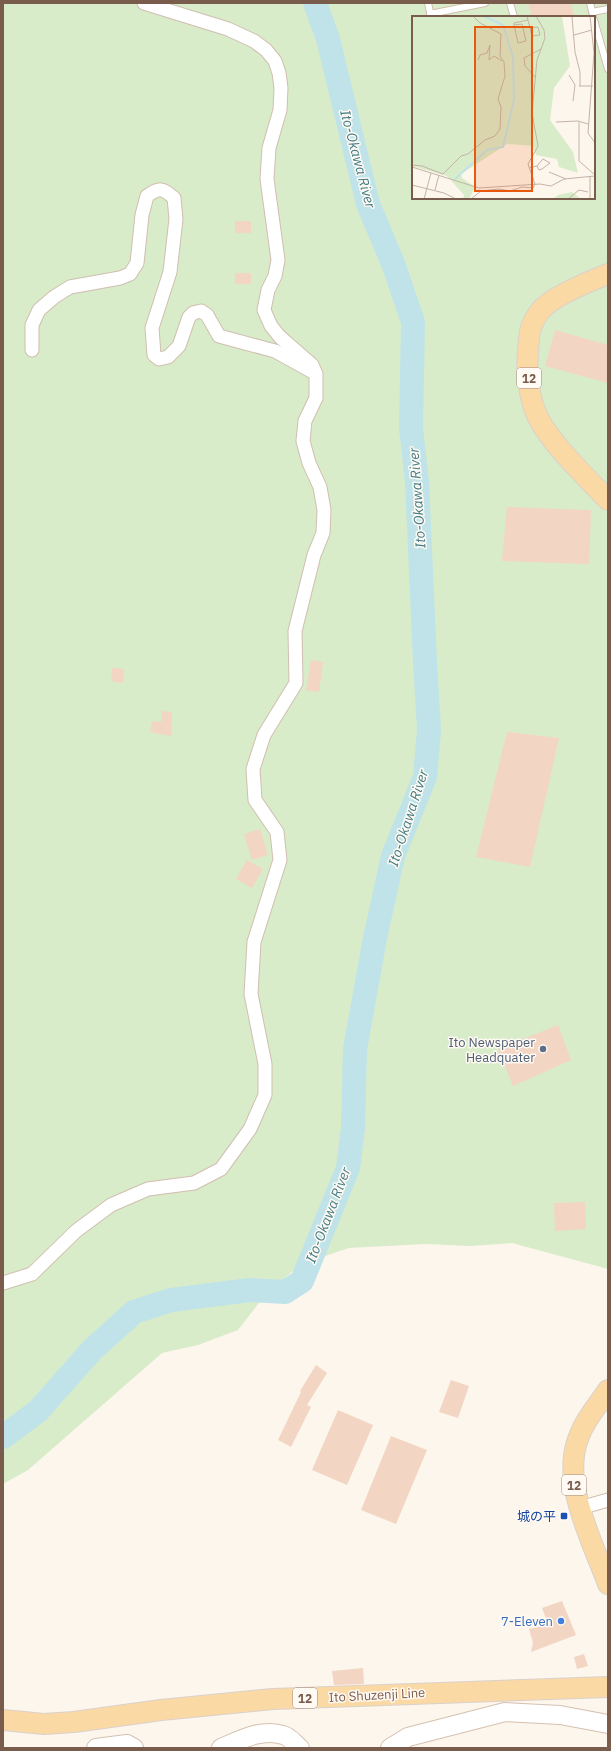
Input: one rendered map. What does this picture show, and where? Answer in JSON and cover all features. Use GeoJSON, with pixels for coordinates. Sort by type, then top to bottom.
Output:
{"type":"FeatureCollection","features":[{"type":"Feature","properties":{"kind":"main road","name":"12"},"geometry":{"type":"LineString","coordinates":[[608,274],[558,297],[542,309],[530,328],[527,357],[529,384],[536,413],[549,434],[608,500]]}},
{"type":"Feature","properties":{"kind":"main road","name":"12"},"geometry":{"type":"LineString","coordinates":[[608,1390],[579,1434],[573,1462],[575,1492],[608,1584]]}},
{"type":"Feature","properties":{"kind":"main road","name":"Ito Shuzenji Line"},"geometry":{"type":"LineString","coordinates":[[3,1720],[44,1724],[74,1722],[161,1710],[273,1699],[608,1687]]}},
{"type":"Feature","properties":{"kind":"street"},"geometry":{"type":"LineString","coordinates":[[3,1283],[32,1274],[76,1231],[111,1205],[148,1189],[194,1183],[221,1169],[250,1129],[264,1095],[265,1064],[251,994],[254,942],[280,860],[277,832],[255,800],[253,769],[264,735],[296,683],[295,631],[314,555],[323,533],[324,510],[320,487],[309,463],[303,441],[305,421],[316,398],[316,374],[312,365],[280,337],[271,326],[264,310],[268,290],[275,276],[278,260],[267,179],[269,148],[280,110],[281,88],[279,73],[275,61],[266,50],[254,41],[228,29],[144,3]]}},
{"type":"Feature","properties":{"kind":"street"},"geometry":{"type":"LineString","coordinates":[[32,350],[32,325],[39,310],[54,297],[70,287],[120,278],[130,274],[137,262],[142,215],[146,196],[156,190],[164,190],[174,198],[176,219],[170,272],[152,328],[154,355],[159,359],[168,357],[179,346],[189,317],[193,313],[201,312],[207,315],[219,336],[275,351],[316,374]]}},
{"type":"Feature","properties":{"kind":"street"},"geometry":{"type":"LineString","coordinates":[[580,1508],[608,1500]]}},
{"type":"Feature","properties":{"kind":"street"},"geometry":{"type":"LineString","coordinates":[[390,1748],[408,1737],[505,1712],[560,1715],[608,1724]]}},
{"type":"Feature","properties":{"kind":"street"},"geometry":{"type":"LineString","coordinates":[[221,1748],[247,1737],[264,1733],[284,1735],[300,1748]]}},
{"type":"Feature","properties":{"kind":"street"},"geometry":{"type":"LineString","coordinates":[[96,1748],[127,1744],[134,1748]]}},
{"type":"Feature","properties":{"kind":"lane"},"geometry":{"type":"LineString","coordinates":[[428,3],[431,16],[485,3]]}},
{"type":"Feature","properties":{"kind":"lane"},"geometry":{"type":"LineString","coordinates":[[510,3],[514,16]]}},
{"type":"Feature","properties":{"kind":"lane"},"geometry":{"type":"LineString","coordinates":[[590,3],[593,16],[608,9]]}},
{"type":"Feature","properties":{"kind":"lane"},"geometry":{"type":"LineString","coordinates":[[595,23],[608,69]]}},
{"type":"Feature","properties":{"kind":"lane"},"geometry":{"type":"LineString","coordinates":[[601,43],[608,41]]}},
{"type":"Feature","properties":{"kind":"green space"},"geometry":{"type":"Polygon","coordinates":[[[3,3],[608,3],[608,1269],[512,1243],[471,1246],[425,1244],[349,1248],[301,1264],[265,1295],[238,1330],[198,1345],[162,1353],[28,1470],[3,1484],[3,3]]]}},
{"type":"Feature","properties":{"kind":"building"},"geometry":{"type":"Polygon","coordinates":[[[528,3],[571,3],[574,16],[532,16],[528,3]]]}},
{"type":"Feature","properties":{"kind":"building"},"geometry":{"type":"Polygon","coordinates":[[[235,221],[251,221],[251,233],[235,233],[235,221]]]}},
{"type":"Feature","properties":{"kind":"building"},"geometry":{"type":"Polygon","coordinates":[[[235,273],[251,273],[251,284],[235,284],[235,273]]]}},
{"type":"Feature","properties":{"kind":"building"},"geometry":{"type":"Polygon","coordinates":[[[555,330],[608,345],[608,383],[545,366],[555,330]]]}},
{"type":"Feature","properties":{"kind":"building"},"geometry":{"type":"Polygon","coordinates":[[[507,507],[591,510],[589,564],[502,561],[507,507]]]}},
{"type":"Feature","properties":{"kind":"building"},"geometry":{"type":"Polygon","coordinates":[[[311,660],[323,662],[319,692],[306,690],[311,660]]]}},
{"type":"Feature","properties":{"kind":"building"},"geometry":{"type":"Polygon","coordinates":[[[112,668],[124,669],[123,683],[111,681],[112,668]]]}},
{"type":"Feature","properties":{"kind":"building"},"geometry":{"type":"Polygon","coordinates":[[[162,711],[172,712],[171,736],[150,732],[152,721],[161,722],[162,711]]]}},
{"type":"Feature","properties":{"kind":"building"},"geometry":{"type":"Polygon","coordinates":[[[507,732],[559,738],[530,867],[476,857],[507,732]]]}},
{"type":"Feature","properties":{"kind":"building"},"geometry":{"type":"Polygon","coordinates":[[[260,829],[268,855],[252,860],[244,834],[260,829]]]}},
{"type":"Feature","properties":{"kind":"building"},"geometry":{"type":"Polygon","coordinates":[[[247,860],[263,869],[252,888],[236,879],[247,860]]]}},
{"type":"Feature","properties":{"kind":"building"},"geometry":{"type":"Polygon","coordinates":[[[558,1025],[571,1060],[513,1086],[498,1049],[558,1025]]]}},
{"type":"Feature","properties":{"kind":"building"},"geometry":{"type":"Polygon","coordinates":[[[585,1202],[586,1229],[555,1231],[554,1203],[585,1202]]]}},
{"type":"Feature","properties":{"kind":"building"},"geometry":{"type":"Polygon","coordinates":[[[316,1365],[327,1373],[307,1405],[311,1407],[291,1447],[278,1440],[301,1392],[300,1391],[316,1365]]]}},
{"type":"Feature","properties":{"kind":"building"},"geometry":{"type":"Polygon","coordinates":[[[451,1380],[469,1386],[458,1418],[439,1412],[451,1380]]]}},
{"type":"Feature","properties":{"kind":"building"},"geometry":{"type":"Polygon","coordinates":[[[338,1410],[373,1425],[347,1485],[312,1470],[338,1410]]]}},
{"type":"Feature","properties":{"kind":"building"},"geometry":{"type":"Polygon","coordinates":[[[391,1436],[427,1450],[396,1524],[361,1510],[391,1436]]]}},
{"type":"Feature","properties":{"kind":"building"},"geometry":{"type":"Polygon","coordinates":[[[562,1601],[576,1635],[531,1652],[533,1643],[529,1629],[548,1624],[542,1608],[562,1601]]]}},
{"type":"Feature","properties":{"kind":"building"},"geometry":{"type":"Polygon","coordinates":[[[584,1654],[588,1666],[577,1669],[574,1657],[584,1654]]]}},
{"type":"Feature","properties":{"kind":"building"},"geometry":{"type":"Polygon","coordinates":[[[363,1668],[364,1684],[334,1685],[332,1671],[363,1668]]]}},
{"type":"Feature","properties":{"kind":"waterway","name":"Ito-Okawa River"},"geometry":{"type":"LineString","coordinates":[[3,1437],[38,1411],[92,1350],[134,1312],[171,1300],[250,1290],[285,1292],[302,1281],[348,1168],[353,1128],[355,1049],[375,938],[393,856],[425,777],[429,730],[417,482],[411,428],[413,322],[394,266],[368,204],[328,39],[315,3]]}},
{"type":"Feature","properties":{"kind":"place","name":"Ito Newspaper Headquater"},"geometry":{"type":"Point","coordinates":[543,1049]}},
{"type":"Feature","properties":{"kind":"place","name":"城の平"},"geometry":{"type":"Point","coordinates":[564,1516]}},
{"type":"Feature","properties":{"kind":"place","name":"7-Eleven"},"geometry":{"type":"Point","coordinates":[561,1621]}}]}
